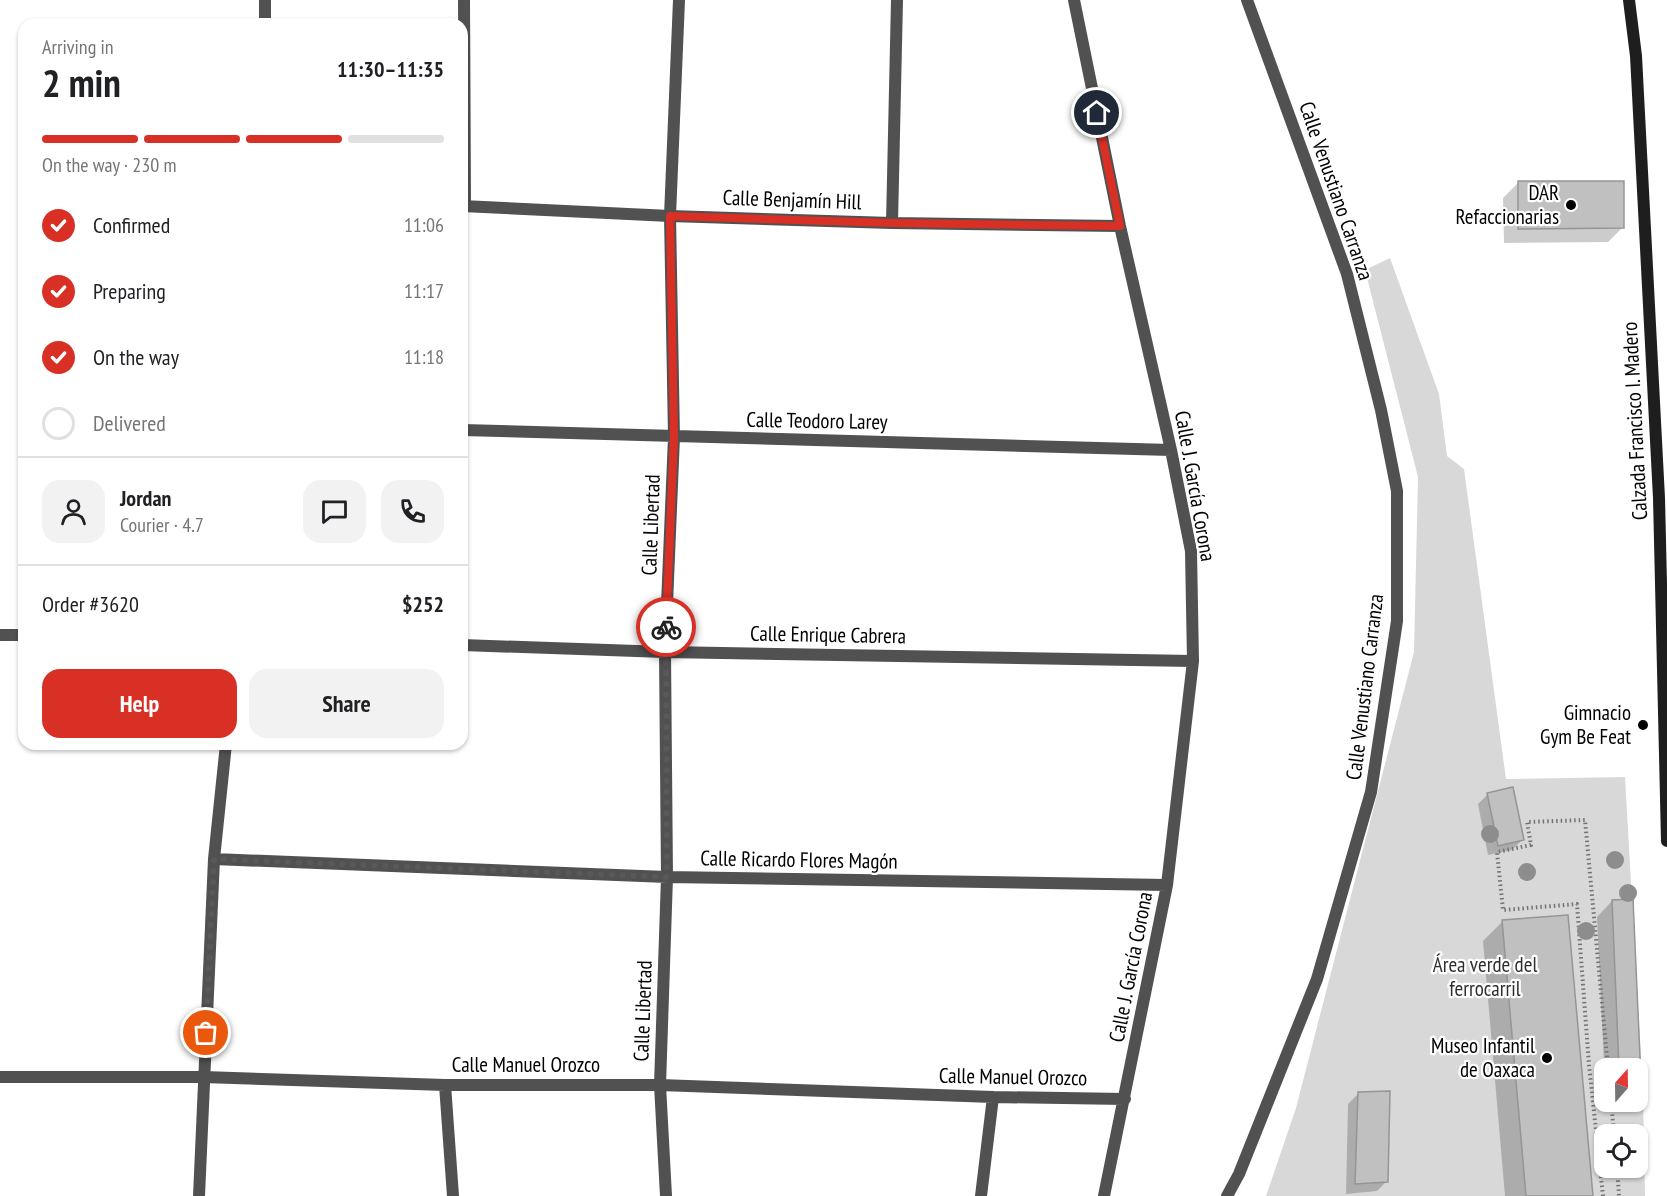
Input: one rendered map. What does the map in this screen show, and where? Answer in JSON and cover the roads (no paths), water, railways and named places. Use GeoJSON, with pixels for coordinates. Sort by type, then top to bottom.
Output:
{"type":"FeatureCollection","features":[{"type":"Feature","properties":{"kind":"main road","name":"Calzada Francisco I. Madero"},"geometry":{"type":"LineString","coordinates":[[1629,0],[1636,56],[1663,498],[1667,841]]}},
{"type":"Feature","properties":{"kind":"street"},"geometry":{"type":"LineString","coordinates":[[265,0],[265,18]]}},
{"type":"Feature","properties":{"kind":"street"},"geometry":{"type":"LineString","coordinates":[[464,0],[464,18]]}},
{"type":"Feature","properties":{"kind":"street","name":"Calle Libertad"},"geometry":{"type":"LineString","coordinates":[[666,1196],[660,1085],[667,877],[665,652],[674,437],[670,216],[679,0]]}},
{"type":"Feature","properties":{"kind":"street"},"geometry":{"type":"LineString","coordinates":[[892,223],[897,0]]}},
{"type":"Feature","properties":{"kind":"street","name":"Calle J. García Corona"},"geometry":{"type":"LineString","coordinates":[[1074,0],[1120,226],[1171,450],[1191,551],[1193,661],[1167,885],[1104,1196]]}},
{"type":"Feature","properties":{"kind":"street","name":"Calle Venustiano Carranza"},"geometry":{"type":"LineString","coordinates":[[1227,1196],[1239,1174],[1320,969],[1371,792],[1397,621],[1397,491],[1381,410],[1347,274],[1247,0]]}},
{"type":"Feature","properties":{"kind":"street","name":"Calle Benjamín Hill"},"geometry":{"type":"LineString","coordinates":[[468,206],[892,223],[1120,226]]}},
{"type":"Feature","properties":{"kind":"street","name":"Calle Teodoro Larey"},"geometry":{"type":"LineString","coordinates":[[468,430],[1171,450]]}},
{"type":"Feature","properties":{"kind":"street"},"geometry":{"type":"LineString","coordinates":[[0,635],[18,635]]}},
{"type":"Feature","properties":{"kind":"street","name":"Calle Enrique Cabrera"},"geometry":{"type":"LineString","coordinates":[[468,645],[665,652],[1193,661]]}},
{"type":"Feature","properties":{"kind":"street"},"geometry":{"type":"LineString","coordinates":[[199,1196],[214,859],[225,750]]}},
{"type":"Feature","properties":{"kind":"street","name":"Calle Ricardo Flores Magón"},"geometry":{"type":"LineString","coordinates":[[214,859],[667,877],[1167,885]]}},
{"type":"Feature","properties":{"kind":"street","name":"Calle Manuel Orozco"},"geometry":{"type":"LineString","coordinates":[[0,1077],[203,1077],[445,1084],[660,1085],[993,1097],[1125,1099]]}},
{"type":"Feature","properties":{"kind":"street"},"geometry":{"type":"LineString","coordinates":[[445,1084],[453,1196]]}},
{"type":"Feature","properties":{"kind":"street"},"geometry":{"type":"LineString","coordinates":[[981,1196],[993,1097]]}},
{"type":"Feature","properties":{"kind":"place","name":"DAR Refaccionarias"},"geometry":{"type":"Point","coordinates":[1571,205]}},
{"type":"Feature","properties":{"kind":"place","name":"Gimnacio Gym Be Feat"},"geometry":{"type":"Point","coordinates":[1643,725]}},
{"type":"Feature","properties":{"kind":"place","name":"Museo Infantil de Oaxaca"},"geometry":{"type":"Point","coordinates":[1547,1058]}},
{"type":"Feature","properties":{"kind":"park label","name":"Área verde del ferrocarril"},"geometry":{"type":"Point","coordinates":[1485,977]}}]}
